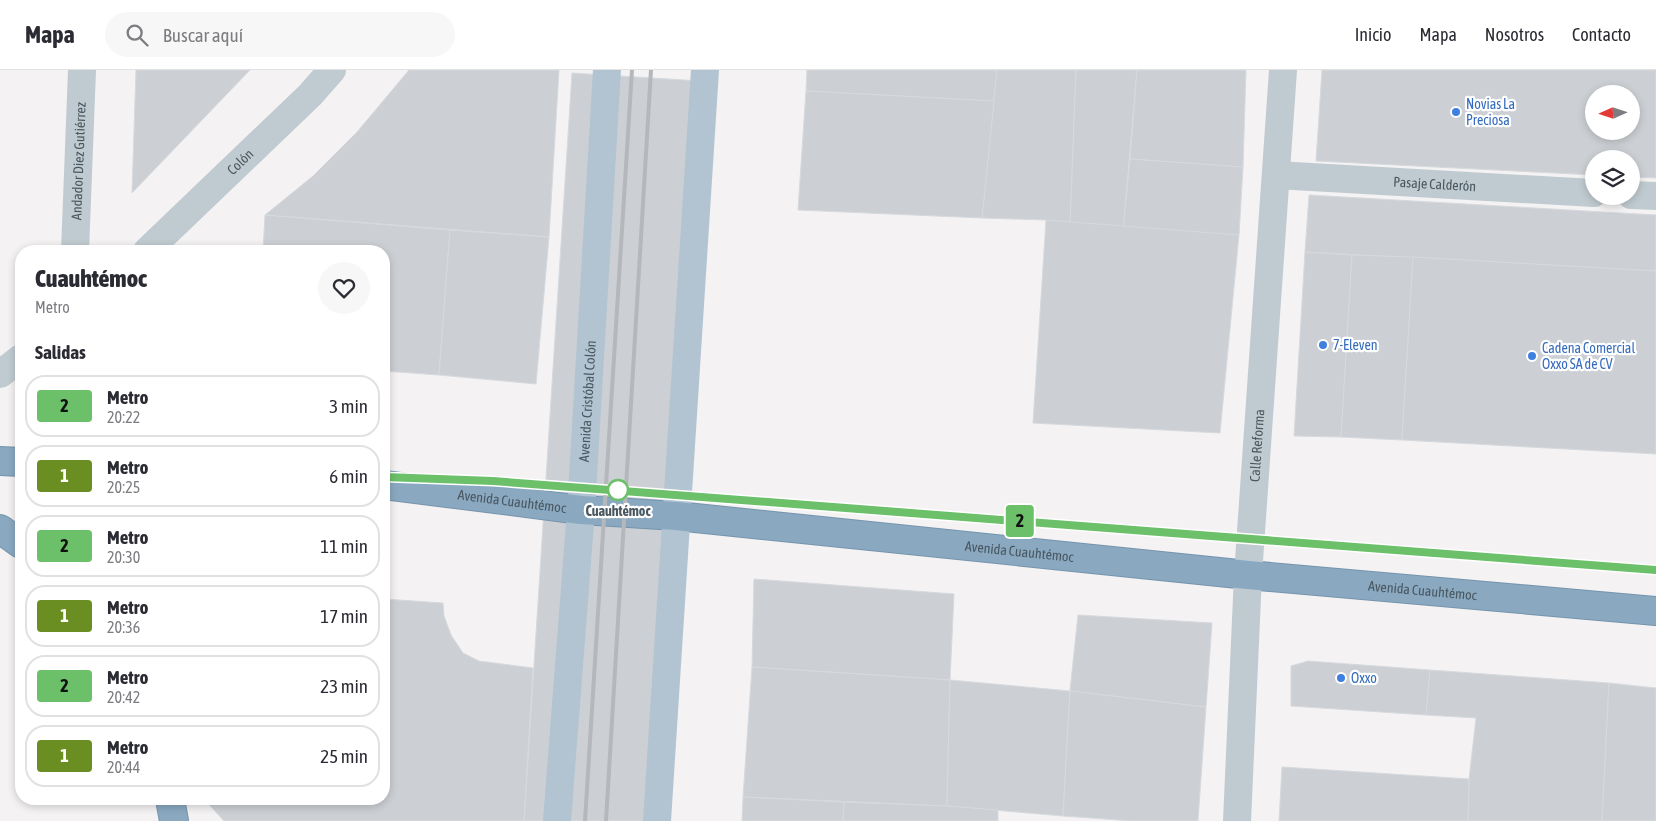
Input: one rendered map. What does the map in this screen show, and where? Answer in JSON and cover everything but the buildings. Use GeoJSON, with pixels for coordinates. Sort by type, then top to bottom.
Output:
{"type":"FeatureCollection","features":[{"type":"Feature","properties":{"kind":"highway"},"geometry":{"type":"LineString","coordinates":[[0,461],[15,462]]}},
{"type":"Feature","properties":{"kind":"highway","name":"Avenida Cuauhtémoc"},"geometry":{"type":"LineString","coordinates":[[390,486],[581,510],[676,516],[1248,575],[1656,611]]}},
{"type":"Feature","properties":{"kind":"highway"},"geometry":{"type":"LineString","coordinates":[[0,528],[15,539]]}},
{"type":"Feature","properties":{"kind":"highway"},"geometry":{"type":"LineString","coordinates":[[171,805],[174,821]]}},
{"type":"Feature","properties":{"kind":"main road","name":"Avenida Cristóbal Colón"},"geometry":{"type":"LineString","coordinates":[[557,821],[581,510],[607,70]]}},
{"type":"Feature","properties":{"kind":"main road"},"geometry":{"type":"LineString","coordinates":[[657,821],[705,70]]}},
{"type":"Feature","properties":{"kind":"street","name":"Andador Diez Gutiérrez"},"geometry":{"type":"LineString","coordinates":[[75,245],[82,70]]}},
{"type":"Feature","properties":{"kind":"street","name":"Colón"},"geometry":{"type":"LineString","coordinates":[[153,245],[310,96],[332,70]]}},
{"type":"Feature","properties":{"kind":"street","name":"Calle Reforma"},"geometry":{"type":"LineString","coordinates":[[1237,821],[1248,575],[1283,70]]}},
{"type":"Feature","properties":{"kind":"street","name":"Pasaje Calderón"},"geometry":{"type":"LineString","coordinates":[[1276,175],[1585,192]]}},
{"type":"Feature","properties":{"kind":"street"},"geometry":{"type":"LineString","coordinates":[[1640,195],[1656,196]]}},
{"type":"Feature","properties":{"kind":"street"},"geometry":{"type":"LineString","coordinates":[[0,374],[15,363]]}},
{"type":"Feature","properties":{"kind":"railway"},"geometry":{"type":"LineString","coordinates":[[585,821],[632,70]]}},
{"type":"Feature","properties":{"kind":"railway"},"geometry":{"type":"LineString","coordinates":[[606,821],[651,70]]}},
{"type":"Feature","properties":{"kind":"metro line","name":"2"},"geometry":{"type":"LineString","coordinates":[[390,477],[473,479],[1656,570]]}},
{"type":"Feature","properties":{"kind":"place","name":"Novias La Preciosa"},"geometry":{"type":"Point","coordinates":[1456,112]}},
{"type":"Feature","properties":{"kind":"place","name":"7-Eleven"},"geometry":{"type":"Point","coordinates":[1323,345]}},
{"type":"Feature","properties":{"kind":"place","name":"Cadena Comercial Oxxo SA de CV"},"geometry":{"type":"Point","coordinates":[1532,356]}},
{"type":"Feature","properties":{"kind":"place","name":"Cuauhtémoc"},"geometry":{"type":"Point","coordinates":[618,490]}},
{"type":"Feature","properties":{"kind":"place","name":"Oxxo"},"geometry":{"type":"Point","coordinates":[1341,678]}}]}
